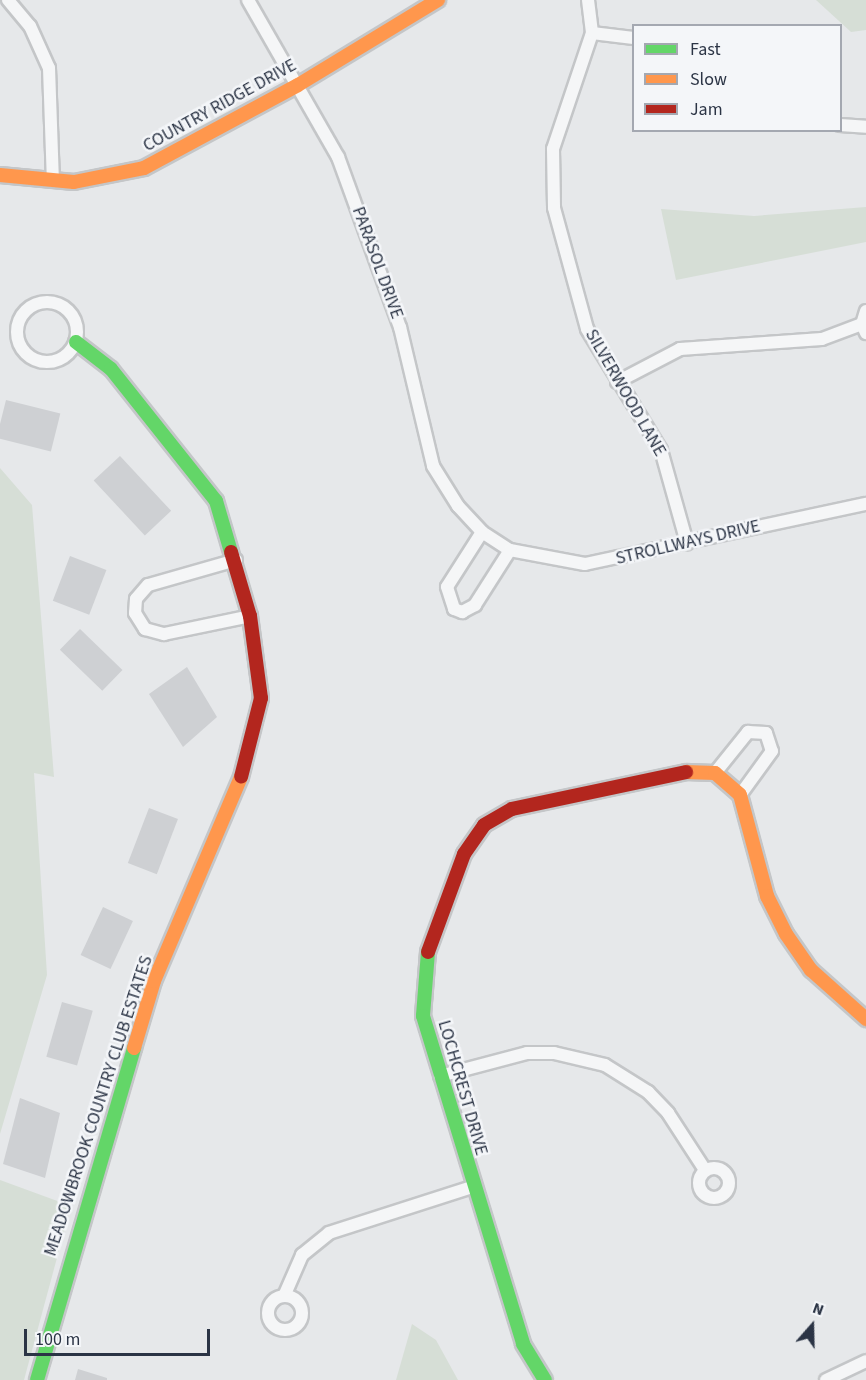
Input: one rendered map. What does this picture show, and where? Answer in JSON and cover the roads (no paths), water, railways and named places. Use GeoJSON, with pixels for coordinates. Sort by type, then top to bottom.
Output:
{"type":"FeatureCollection","features":[{"type":"Feature","properties":{"kind":"street"},"geometry":{"type":"LineString","coordinates":[[8,0],[30,26],[49,68],[53,181]]}},
{"type":"Feature","properties":{"kind":"street","name":"PARASOL DRIVE"},"geometry":{"type":"LineString","coordinates":[[248,0],[338,157],[400,327],[433,466],[458,506],[482,532],[510,550]]}},
{"type":"Feature","properties":{"kind":"street","name":"COUNTRY RIDGE DRIVE"},"geometry":{"type":"LineString","coordinates":[[0,174],[53,181],[103,179],[144,168],[298,85],[438,0]]}},
{"type":"Feature","properties":{"kind":"street","name":"SILVERWOOD LANE"},"geometry":{"type":"LineString","coordinates":[[588,0],[592,33],[553,149],[551,189],[578,306],[598,354],[661,450],[687,543]]}},
{"type":"Feature","properties":{"kind":"street"},"geometry":{"type":"LineString","coordinates":[[592,33],[632,38]]}},
{"type":"Feature","properties":{"kind":"street"},"geometry":{"type":"LineString","coordinates":[[842,125],[866,127]]}},
{"type":"Feature","properties":{"kind":"street"},"geometry":{"type":"LineString","coordinates":[[51,303],[72,315],[76,342],[61,359],[39,361],[22,348],[20,320],[33,306],[51,303]]}},
{"type":"Feature","properties":{"kind":"street"},"geometry":{"type":"LineString","coordinates":[[617,382],[680,349],[810,341],[864,323]]}},
{"type":"Feature","properties":{"kind":"street","name":"MEADOWBROOK COUNTRY CLUB ESTATES"},"geometry":{"type":"LineString","coordinates":[[37,1380],[154,981],[251,749],[261,698],[250,616],[236,560],[216,501],[197,472],[111,369],[76,342]]}},
{"type":"Feature","properties":{"kind":"street","name":"STROLLWAYS DRIVE"},"geometry":{"type":"LineString","coordinates":[[510,550],[585,564],[866,504]]}},
{"type":"Feature","properties":{"kind":"street"},"geometry":{"type":"LineString","coordinates":[[482,532],[447,587],[454,609],[462,612],[475,605],[510,550]]}},
{"type":"Feature","properties":{"kind":"street"},"geometry":{"type":"LineString","coordinates":[[236,560],[148,585],[136,599],[135,613],[145,628],[164,634],[250,616]]}},
{"type":"Feature","properties":{"kind":"street"},"geometry":{"type":"LineString","coordinates":[[740,795],[772,751],[766,734],[748,732],[714,773],[740,795],[767,896],[786,934],[811,970],[866,1019]]}},
{"type":"Feature","properties":{"kind":"street","name":"LOCHCREST DRIVE"},"geometry":{"type":"LineString","coordinates":[[545,1380],[523,1344],[472,1187],[423,1016],[424,968],[464,854],[484,825],[512,809],[670,774],[714,773]]}},
{"type":"Feature","properties":{"kind":"street"},"geometry":{"type":"LineString","coordinates":[[440,1076],[527,1053],[554,1053],[605,1065],[626,1075],[661,1106],[705,1170]]}},
{"type":"Feature","properties":{"kind":"street"},"geometry":{"type":"LineString","coordinates":[[285,1294],[302,1255],[329,1233],[472,1187]]}},
{"type":"Feature","properties":{"kind":"street"},"geometry":{"type":"LineString","coordinates":[[826,1380],[866,1361]]}}]}
